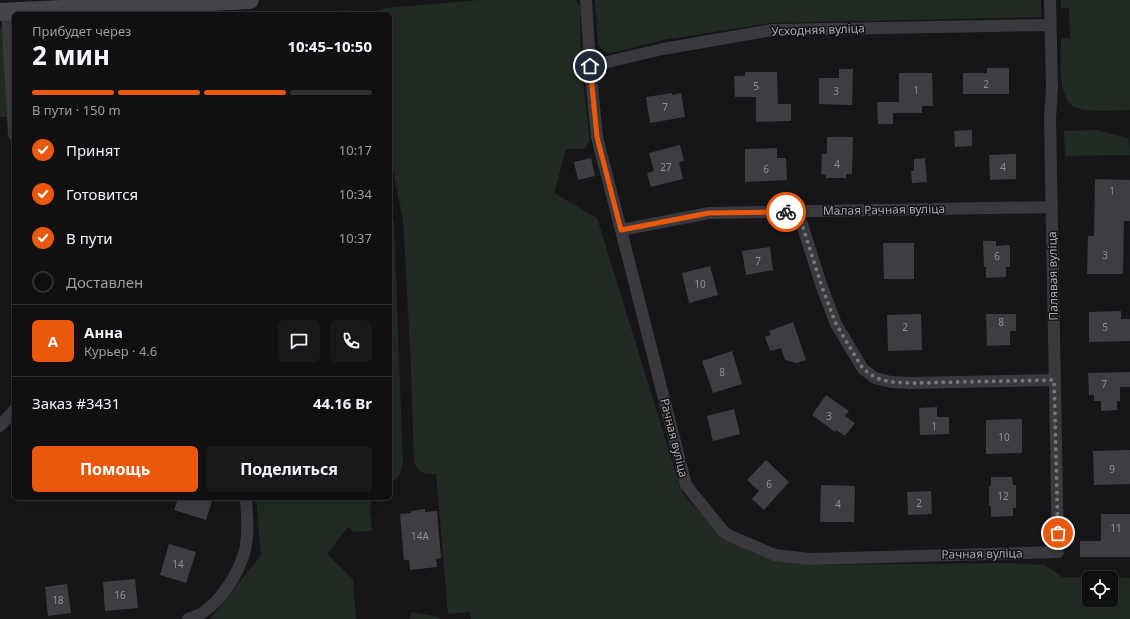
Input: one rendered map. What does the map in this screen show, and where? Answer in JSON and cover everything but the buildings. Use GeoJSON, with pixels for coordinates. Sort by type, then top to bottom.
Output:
{"type":"FeatureCollection","features":[{"type":"Feature","properties":{"kind":"main road"},"geometry":{"type":"LineString","coordinates":[[4,12],[211,8],[250,0]]}},
{"type":"Feature","properties":{"kind":"street","name":"Рачная вуліца"},"geometry":{"type":"LineString","coordinates":[[586,0],[590,66],[597,137],[686,485],[723,531],[730,536],[775,555],[810,559],[1058,552]]}},
{"type":"Feature","properties":{"kind":"street","name":"Палявая вуліца"},"geometry":{"type":"LineString","coordinates":[[1050,0],[1052,87],[1050,119],[1058,552]]}},
{"type":"Feature","properties":{"kind":"street"},"geometry":{"type":"LineString","coordinates":[[4,12],[12,110]]}},
{"type":"Feature","properties":{"kind":"street","name":"Усходняя вуліца"},"geometry":{"type":"LineString","coordinates":[[590,66],[664,49],[772,30],[1050,25]]}},
{"type":"Feature","properties":{"kind":"street","name":"Малая Рачная вуліца"},"geometry":{"type":"LineString","coordinates":[[621,230],[709,213],[1052,207]]}},
{"type":"Feature","properties":{"kind":"street"},"geometry":{"type":"LineString","coordinates":[[798,212],[822,287],[836,324],[863,369],[876,378],[891,382],[911,383],[1054,380]]}},
{"type":"Feature","properties":{"kind":"street"},"geometry":{"type":"LineString","coordinates":[[0,426],[12,412]]}},
{"type":"Feature","properties":{"kind":"street"},"geometry":{"type":"LineString","coordinates":[[188,619],[202,612],[223,594],[236,573],[245,550],[248,523],[246,500]]}},
{"type":"Feature","properties":{"kind":"shaded area"},"geometry":{"type":"Polygon","coordinates":[[[479,0],[576,0],[580,7],[581,64],[590,141],[584,149],[566,149],[554,193],[597,218],[682,493],[725,539],[810,565],[1008,563],[1045,565],[1062,577],[1082,577],[1082,607],[1118,607],[1118,578],[1130,578],[1130,619],[471,619],[470,612],[448,614],[436,474],[423,473],[414,463],[411,367],[403,219],[392,166],[392,12],[376,12],[385,8],[479,0]]]}},
{"type":"Feature","properties":{"kind":"shaded area"},"geometry":{"type":"Polygon","coordinates":[[[595,0],[1041,0],[1041,17],[771,23],[663,40],[608,54],[598,46],[595,0]]]}},
{"type":"Feature","properties":{"kind":"shaded area"},"geometry":{"type":"Polygon","coordinates":[[[1061,0],[1130,0],[1130,110],[1083,110],[1070,104],[1063,88],[1061,77],[1061,39],[1070,38],[1069,8],[1061,8],[1061,0]]]}},
{"type":"Feature","properties":{"kind":"shaded area"},"geometry":{"type":"Polygon","coordinates":[[[347,10],[353,12],[318,12],[347,10]]]}},
{"type":"Feature","properties":{"kind":"shaded area"},"geometry":{"type":"Polygon","coordinates":[[[12,27],[12,116],[0,117],[0,28],[12,27]]]}},
{"type":"Feature","properties":{"kind":"shaded area"},"geometry":{"type":"Polygon","coordinates":[[[1096,130],[1129,138],[1130,155],[1065,156],[1064,131],[1096,130]]]}},
{"type":"Feature","properties":{"kind":"shaded area"},"geometry":{"type":"Polygon","coordinates":[[[392,212],[394,222],[403,464],[398,478],[393,481],[392,212]]]}},
{"type":"Feature","properties":{"kind":"shaded area"},"geometry":{"type":"Polygon","coordinates":[[[256,500],[372,500],[370,510],[372,531],[354,532],[348,527],[327,554],[353,579],[356,619],[210,619],[261,555],[256,500]]]}},
{"type":"Feature","properties":{"kind":"shaded area"},"geometry":{"type":"Polygon","coordinates":[[[411,612],[439,617],[440,619],[410,619],[411,612]]]}},
{"type":"Feature","properties":{"kind":"way so far"},"geometry":{"type":"LineString","coordinates":[[786,212],[798,212],[822,287],[836,324],[863,369],[876,378],[891,382],[911,383],[1054,380],[1058,533]]}},
{"type":"Feature","properties":{"kind":"route"},"geometry":{"type":"LineString","coordinates":[[590,66],[597,137],[621,230],[709,213],[786,212]]}}]}
